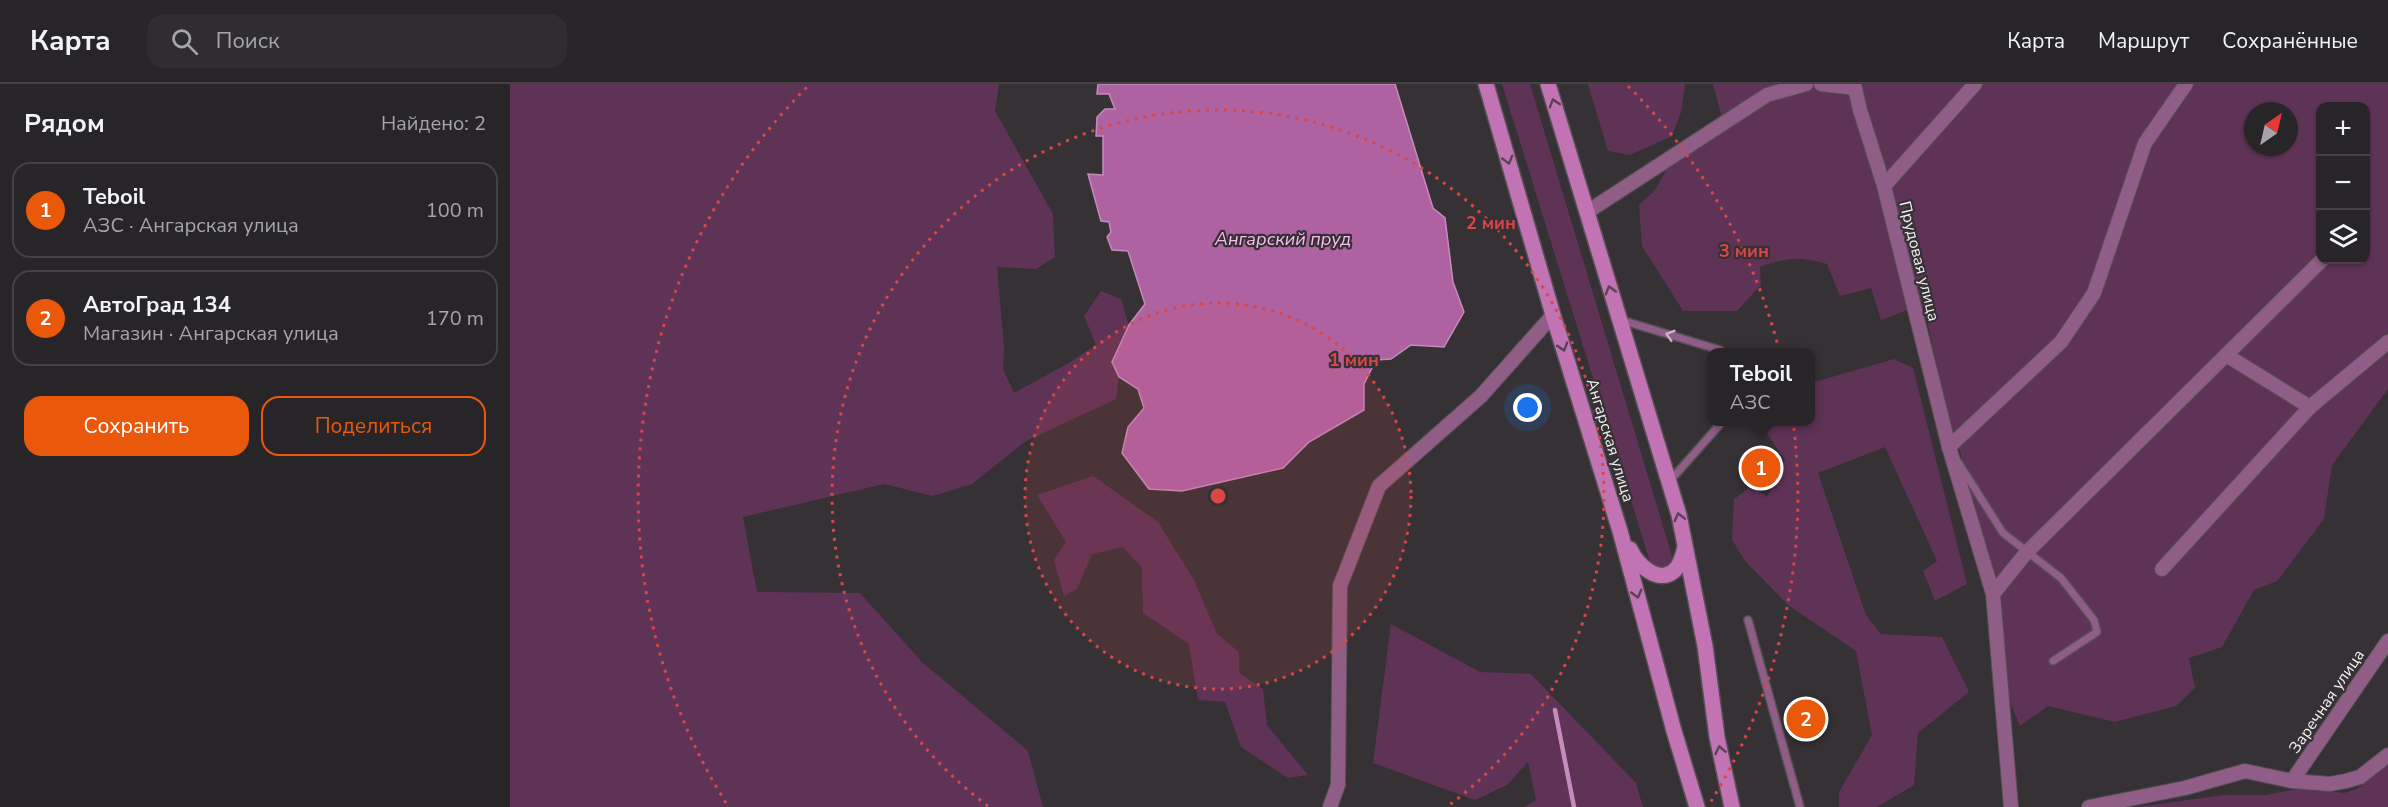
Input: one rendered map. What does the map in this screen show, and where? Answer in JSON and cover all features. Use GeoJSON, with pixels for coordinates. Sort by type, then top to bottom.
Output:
{"type":"FeatureCollection","features":[{"type":"Feature","properties":{"kind":"main road","name":"Ангарская улица"},"geometry":{"type":"LineString","coordinates":[[1486,84],[1553,315],[1620,531],[1697,807]]}},
{"type":"Feature","properties":{"kind":"main road"},"geometry":{"type":"LineString","coordinates":[[1548,84],[1670,482],[1686,546],[1705,646],[1717,737],[1732,807]]}},
{"type":"Feature","properties":{"kind":"main road"},"geometry":{"type":"LineString","coordinates":[[1620,531],[1639,565],[1659,574],[1667,575],[1674,571],[1680,563],[1686,546]]}},
{"type":"Feature","properties":{"kind":"street"},"geometry":{"type":"LineString","coordinates":[[1587,212],[1767,95],[1806,84]]}},
{"type":"Feature","properties":{"kind":"street"},"geometry":{"type":"LineString","coordinates":[[1821,84],[1854,86]]}},
{"type":"Feature","properties":{"kind":"street"},"geometry":{"type":"LineString","coordinates":[[1884,186],[1975,84]]}},
{"type":"Feature","properties":{"kind":"street"},"geometry":{"type":"LineString","coordinates":[[1949,447],[2061,342],[2094,293],[2145,143],[2186,84]]}},
{"type":"Feature","properties":{"kind":"street","name":"Прудовая улица"},"geometry":{"type":"LineString","coordinates":[[1854,86],[1884,186],[1949,447],[1994,594],[2011,807]]}},
{"type":"Feature","properties":{"kind":"street"},"geometry":{"type":"LineString","coordinates":[[1994,594],[2026,553],[2318,264]]}},
{"type":"Feature","properties":{"kind":"street"},"geometry":{"type":"LineString","coordinates":[[1330,807],[1338,785],[1340,586],[1379,486],[1481,396],[1553,315]]}},
{"type":"Feature","properties":{"kind":"street"},"geometry":{"type":"LineString","coordinates":[[2162,569],[2310,407],[2388,342]]}},
{"type":"Feature","properties":{"kind":"street"},"geometry":{"type":"LineString","coordinates":[[2226,355],[2310,407]]}},
{"type":"Feature","properties":{"kind":"street","name":"Заречная улица"},"geometry":{"type":"LineString","coordinates":[[2292,781],[2388,640]]}},
{"type":"Feature","properties":{"kind":"street"},"geometry":{"type":"LineString","coordinates":[[2089,807],[2185,788],[2245,771],[2292,781],[2330,784],[2360,777],[2388,754]]}},
{"type":"Feature","properties":{"kind":"lane"},"geometry":{"type":"LineString","coordinates":[[1619,319],[1709,348]]}},
{"type":"Feature","properties":{"kind":"lane"},"geometry":{"type":"LineString","coordinates":[[1670,482],[1719,426]]}},
{"type":"Feature","properties":{"kind":"lane"},"geometry":{"type":"LineString","coordinates":[[1949,447],[2003,533],[2061,578],[2094,620],[2097,632],[2053,661]]}},
{"type":"Feature","properties":{"kind":"lane"},"geometry":{"type":"LineString","coordinates":[[1748,620],[1800,807]]}},
{"type":"Feature","properties":{"kind":"shaded area"},"geometry":{"type":"Polygon","coordinates":[[[510,84],[999,84],[995,111],[1053,214],[1055,257],[1036,269],[997,267],[1004,347],[1003,369],[1014,393],[1096,345],[1084,316],[1101,291],[1121,299],[1129,325],[1112,362],[1119,377],[1116,399],[1026,441],[972,484],[933,496],[884,484],[743,517],[757,592],[860,593],[922,662],[1028,751],[1043,807],[510,807],[510,84]]]}},
{"type":"Feature","properties":{"kind":"shaded area"},"geometry":{"type":"Polygon","coordinates":[[[1502,84],[1530,84],[1672,556],[1669,567],[1664,569],[1652,566],[1650,562],[1502,84]]]}},
{"type":"Feature","properties":{"kind":"shaded area"},"geometry":{"type":"Polygon","coordinates":[[[1588,84],[1685,84],[1681,112],[1672,136],[1630,155],[1608,151],[1588,84]]]}},
{"type":"Feature","properties":{"kind":"shaded area"},"geometry":{"type":"Polygon","coordinates":[[[1713,84],[2388,84],[2388,389],[2332,465],[2324,519],[2277,581],[2254,590],[2222,647],[2189,658],[2195,688],[2176,706],[2115,722],[2048,706],[2020,726],[1990,654],[1982,556],[1960,451],[1948,418],[1924,306],[1881,320],[1871,288],[1840,296],[1827,264],[1793,259],[1760,267],[1761,285],[1737,311],[1683,311],[1642,246],[1639,205],[1655,190],[1667,169],[1725,130],[1713,84]]]}},
{"type":"Feature","properties":{"kind":"shaded area"},"geometry":{"type":"Polygon","coordinates":[[[1894,359],[1913,368],[1967,584],[1935,601],[1923,571],[1937,561],[1885,447],[1818,473],[1866,615],[1881,634],[1942,637],[1969,692],[1918,733],[1914,785],[1877,807],[1839,807],[1839,792],[1872,735],[1856,651],[1788,605],[1746,562],[1732,540],[1734,499],[1752,486],[1767,497],[1785,460],[1768,435],[1766,426],[1815,426],[1815,382],[1894,359]]]}},
{"type":"Feature","properties":{"kind":"shaded area"},"geometry":{"type":"Polygon","coordinates":[[[1093,476],[1158,522],[1194,580],[1217,634],[1239,652],[1239,673],[1263,689],[1267,725],[1308,775],[1288,778],[1241,747],[1225,702],[1198,700],[1189,644],[1143,613],[1142,568],[1123,547],[1092,554],[1077,589],[1064,596],[1054,560],[1066,542],[1037,495],[1093,476]]]}},
{"type":"Feature","properties":{"kind":"shaded area"},"geometry":{"type":"Polygon","coordinates":[[[1391,624],[1480,672],[1531,674],[1636,783],[1643,807],[1524,807],[1536,800],[1528,762],[1507,785],[1475,800],[1373,763],[1391,624]]]}},
{"type":"Feature","properties":{"kind":"shaded area"},"geometry":{"type":"Polygon","coordinates":[[[2388,764],[2388,807],[2138,807],[2224,795],[2265,795],[2303,788],[2344,793],[2357,789],[2388,764]]]}},
{"type":"Feature","properties":{"kind":"water","name":"Ангарский пруд"},"geometry":{"type":"Polygon","coordinates":[[[1098,84],[1395,84],[1433,208],[1445,218],[1453,282],[1464,312],[1444,347],[1411,345],[1391,359],[1376,360],[1364,384],[1364,410],[1309,442],[1283,468],[1182,491],[1149,489],[1122,453],[1128,427],[1144,408],[1138,389],[1119,377],[1112,362],[1129,325],[1145,304],[1128,251],[1112,250],[1107,237],[1111,232],[1109,222],[1101,221],[1088,174],[1103,175],[1103,136],[1096,136],[1097,117],[1105,109],[1115,109],[1109,94],[1097,94],[1098,84]]]}},
{"type":"Feature","properties":{"kind":"waterway"},"geometry":{"type":"LineString","coordinates":[[1555,710],[1574,807]]}},
{"type":"Feature","properties":{"kind":"place","name":"Teboil"},"geometry":{"type":"Point","coordinates":[1761,468]}},
{"type":"Feature","properties":{"kind":"place","name":"АвтоГрад 134"},"geometry":{"type":"Point","coordinates":[1806,719]}}]}
